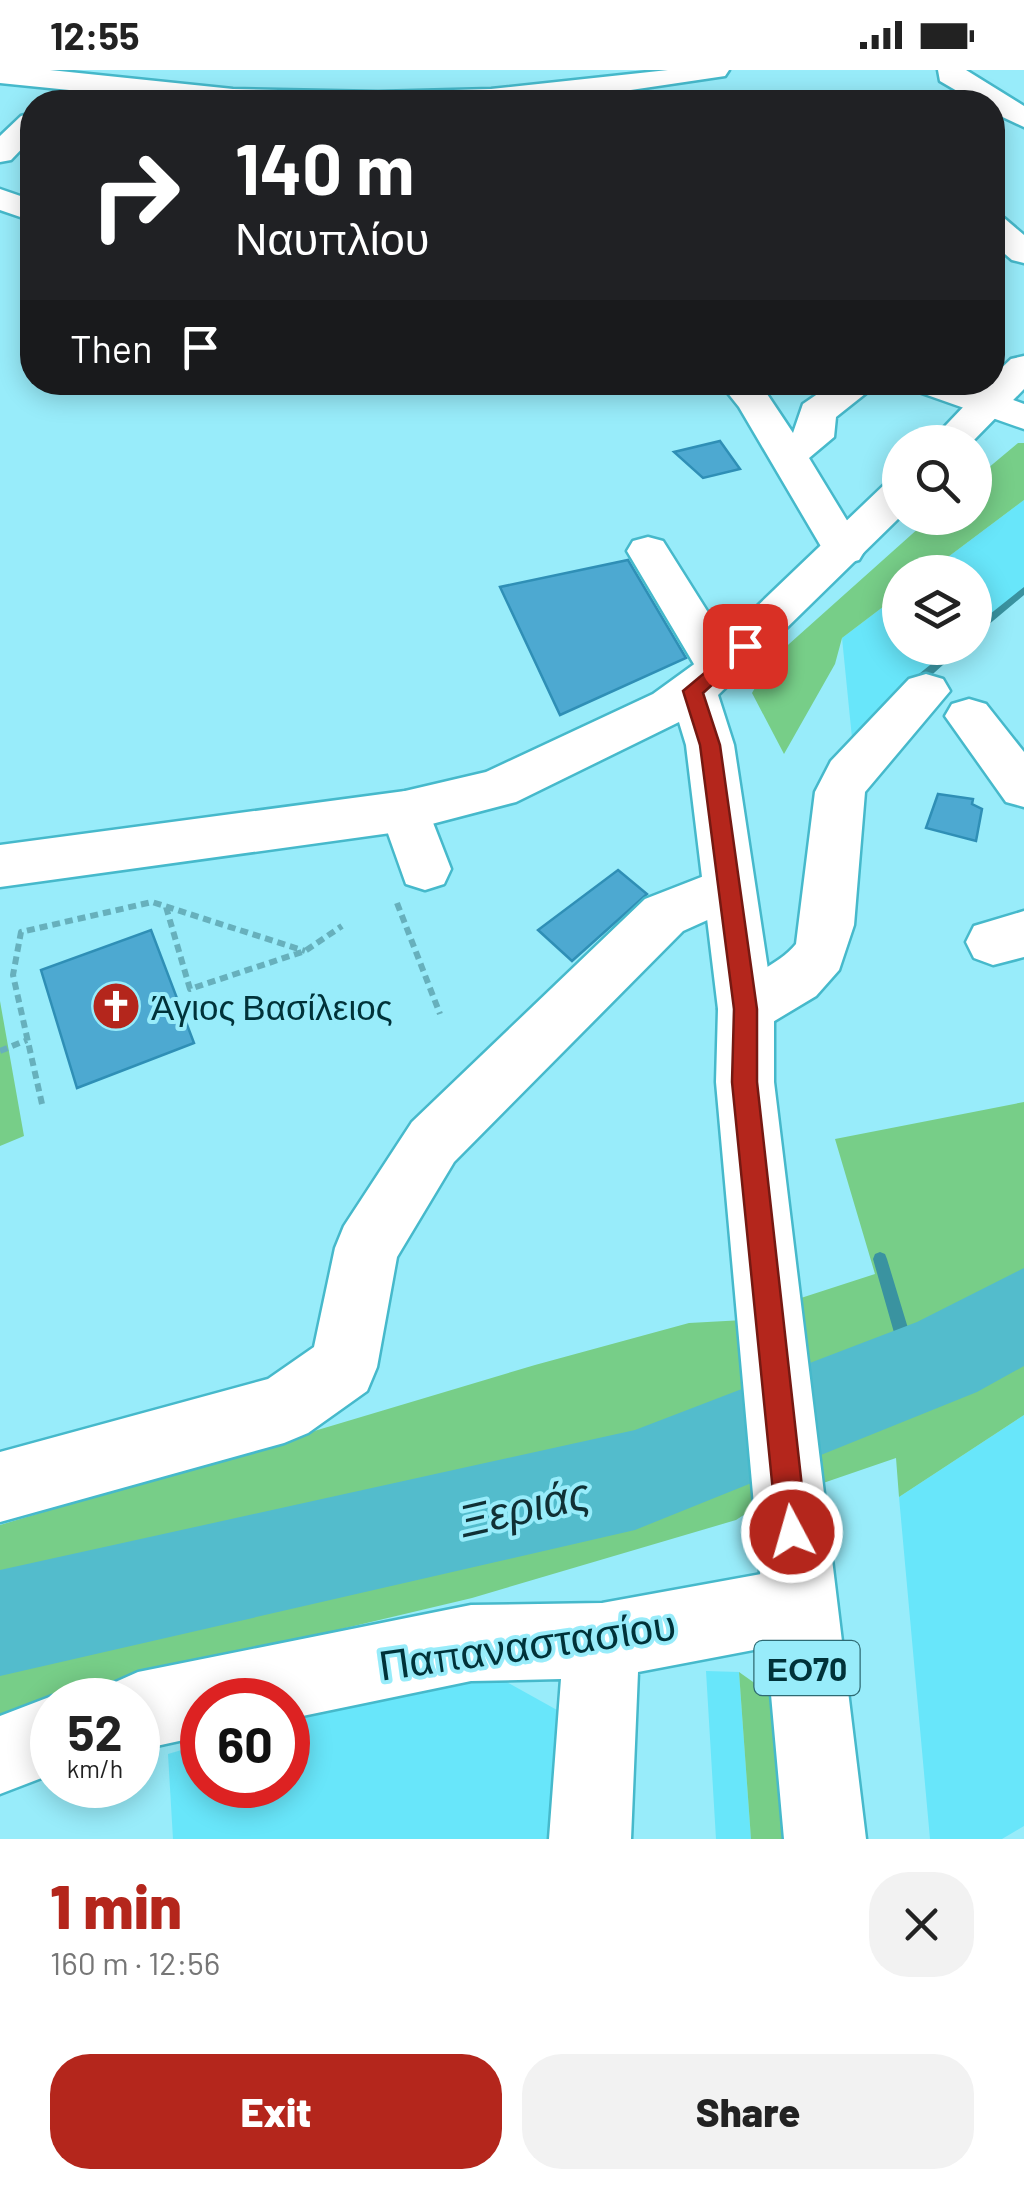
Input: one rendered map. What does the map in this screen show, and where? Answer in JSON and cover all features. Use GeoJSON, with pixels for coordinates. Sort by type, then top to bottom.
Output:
{"type":"FeatureCollection","features":[{"type":"Feature","properties":{"kind":"street"},"geometry":{"type":"LineString","coordinates":[[0,74],[267,85],[538,89],[715,70]]}},
{"type":"Feature","properties":{"kind":"street"},"geometry":{"type":"LineString","coordinates":[[952,70],[950,75],[976,90]]}},
{"type":"Feature","properties":{"kind":"street"},"geometry":{"type":"LineString","coordinates":[[682,76],[698,90]]}},
{"type":"Feature","properties":{"kind":"street"},"geometry":{"type":"LineString","coordinates":[[0,153],[20,134]]}},
{"type":"Feature","properties":{"kind":"street"},"geometry":{"type":"LineString","coordinates":[[981,425],[1006,411],[1024,367]]}},
{"type":"Feature","properties":{"kind":"street"},"geometry":{"type":"LineString","coordinates":[[747,395],[788,454],[844,550]]}},
{"type":"Feature","properties":{"kind":"street"},"geometry":{"type":"LineString","coordinates":[[788,454],[814,437],[818,412],[842,395]]}},
{"type":"Feature","properties":{"kind":"street"},"geometry":{"type":"LineString","coordinates":[[962,395],[1006,411]]}},
{"type":"Feature","properties":{"kind":"street"},"geometry":{"type":"LineString","coordinates":[[0,866],[406,811],[498,788],[688,692],[882,512]]}},
{"type":"Feature","properties":{"kind":"street"},"geometry":{"type":"LineString","coordinates":[[648,551],[688,692]]}},
{"type":"Feature","properties":{"kind":"street","name":"ΕΟ70"},"geometry":{"type":"LineString","coordinates":[[688,692],[680,754],[687,774],[720,1009],[744,1082]]}},
{"type":"Feature","properties":{"kind":"street","name":"ΕΟ70"},"geometry":{"type":"LineString","coordinates":[[688,692],[710,745],[746,1009],[744,1082],[825,1839]]}},
{"type":"Feature","properties":{"kind":"street"},"geometry":{"type":"LineString","coordinates":[[746,1009],[778,994],[804,974],[822,950],[840,792],[849,774],[948,704],[1024,788]]}},
{"type":"Feature","properties":{"kind":"street"},"geometry":{"type":"LineString","coordinates":[[406,811],[409,881]]}},
{"type":"Feature","properties":{"kind":"street"},"geometry":{"type":"LineString","coordinates":[[0,1487],[284,1409],[342,1366],[366,1248],[433,1142],[664,914],[704,898]]}},
{"type":"Feature","properties":{"kind":"street","name":"Παπαναστασίου"},"geometry":{"type":"LineString","coordinates":[[160,1706],[472,1642],[602,1641],[800,1604]]}},
{"type":"Feature","properties":{"kind":"street"},"geometry":{"type":"LineString","coordinates":[[590,1839],[602,1641]]}},
{"type":"Feature","properties":{"kind":"street"},"geometry":{"type":"LineString","coordinates":[[0,1756],[30,1744]]}},
{"type":"Feature","properties":{"kind":"path"},"geometry":{"type":"LineString","coordinates":[[409,881],[440,1014]]}},
{"type":"Feature","properties":{"kind":"path"},"geometry":{"type":"LineString","coordinates":[[42,1104],[12,975],[21,932],[152,902],[305,951]]}},
{"type":"Feature","properties":{"kind":"path"},"geometry":{"type":"LineString","coordinates":[[166,906],[190,989],[305,951],[342,926]]}},
{"type":"Feature","properties":{"kind":"path"},"geometry":{"type":"LineString","coordinates":[[0,1052],[27,1040]]}},
{"type":"Feature","properties":{"kind":"shaded area"},"geometry":{"type":"Polygon","coordinates":[[[1024,500],[1024,589],[992,619],[992,555],[951,555],[977,535],[992,535],[992,524],[1024,500]]]}},
{"type":"Feature","properties":{"kind":"shaded area"},"geometry":{"type":"Polygon","coordinates":[[[882,608],[882,665],[943,665],[853,748],[842,638],[882,608]]]}},
{"type":"Feature","properties":{"kind":"shaded area"},"geometry":{"type":"Polygon","coordinates":[[[1024,1415],[1024,1826],[1002,1839],[930,1839],[899,1497],[1024,1415]]]}},
{"type":"Feature","properties":{"kind":"shaded area"},"geometry":{"type":"Polygon","coordinates":[[[706,1671],[739,1672],[751,1839],[716,1839],[706,1671]]]}},
{"type":"Feature","properties":{"kind":"shaded area"},"geometry":{"type":"Polygon","coordinates":[[[492,1674],[557,1710],[552,1839],[173,1839],[168,1754],[180,1750],[180,1808],[310,1808],[310,1713],[433,1677],[492,1674]]]}},
{"type":"Feature","properties":{"kind":"green space"},"geometry":{"type":"Polygon","coordinates":[[[1018,443],[1024,443],[1024,500],[992,524],[992,465],[1018,443]]]}},
{"type":"Feature","properties":{"kind":"green space"},"geometry":{"type":"Polygon","coordinates":[[[911,535],[977,535],[951,555],[889,555],[911,535]]]}},
{"type":"Feature","properties":{"kind":"green space"},"geometry":{"type":"Polygon","coordinates":[[[882,561],[882,608],[842,638],[835,664],[784,754],[752,693],[770,661],[882,561]]]}},
{"type":"Feature","properties":{"kind":"green space"},"geometry":{"type":"Polygon","coordinates":[[[0,1001],[24,1136],[0,1146],[0,1001]]]}},
{"type":"Feature","properties":{"kind":"green space"},"geometry":{"type":"Polygon","coordinates":[[[1024,1102],[1024,1415],[899,1497],[896,1458],[759,1505],[736,1520],[472,1598],[134,1678],[30,1678],[30,1709],[0,1720],[0,1525],[535,1365],[689,1323],[744,1320],[875,1274],[835,1139],[1024,1102]]]}},
{"type":"Feature","properties":{"kind":"green space"},"geometry":{"type":"Polygon","coordinates":[[[739,1672],[777,1699],[807,1839],[751,1839],[739,1672]]]}},
{"type":"Feature","properties":{"kind":"building"},"geometry":{"type":"Polygon","coordinates":[[[720,441],[740,469],[703,478],[674,452],[720,441]]]}},
{"type":"Feature","properties":{"kind":"building"},"geometry":{"type":"Polygon","coordinates":[[[628,560],[686,658],[560,715],[500,587],[628,560]]]}},
{"type":"Feature","properties":{"kind":"building"},"geometry":{"type":"Polygon","coordinates":[[[938,794],[973,799],[972,804],[982,809],[976,841],[926,828],[938,794]]]}},
{"type":"Feature","properties":{"kind":"building"},"geometry":{"type":"Polygon","coordinates":[[[618,870],[647,894],[572,961],[538,930],[618,870]]]}},
{"type":"Feature","properties":{"kind":"building","name":"Άγιος Βασίλειος"},"geometry":{"type":"Polygon","coordinates":[[[151,930],[194,1043],[77,1088],[41,970],[151,930]]]}},
{"type":"Feature","properties":{"kind":"waterway"},"geometry":{"type":"LineString","coordinates":[[992,617],[1024,590]]}},
{"type":"Feature","properties":{"kind":"waterway"},"geometry":{"type":"LineString","coordinates":[[913,685],[937,665]]}},
{"type":"Feature","properties":{"kind":"waterway"},"geometry":{"type":"LineString","coordinates":[[880,1259],[913,1371]]}},
{"type":"Feature","properties":{"kind":"waterway","name":"Ξεριάς"},"geometry":{"type":"LineString","coordinates":[[0,1623],[635,1480],[944,1359],[1024,1314]]}},
{"type":"Feature","properties":{"kind":"place","name":"Άγιος Βασίλειος"},"geometry":{"type":"Point","coordinates":[116,1006]}},
{"type":"Feature","properties":{"kind":"route"},"geometry":{"type":"LineString","coordinates":[[745,646],[692,691],[710,745],[746,1009],[744,1082],[792,1532]]}}]}
